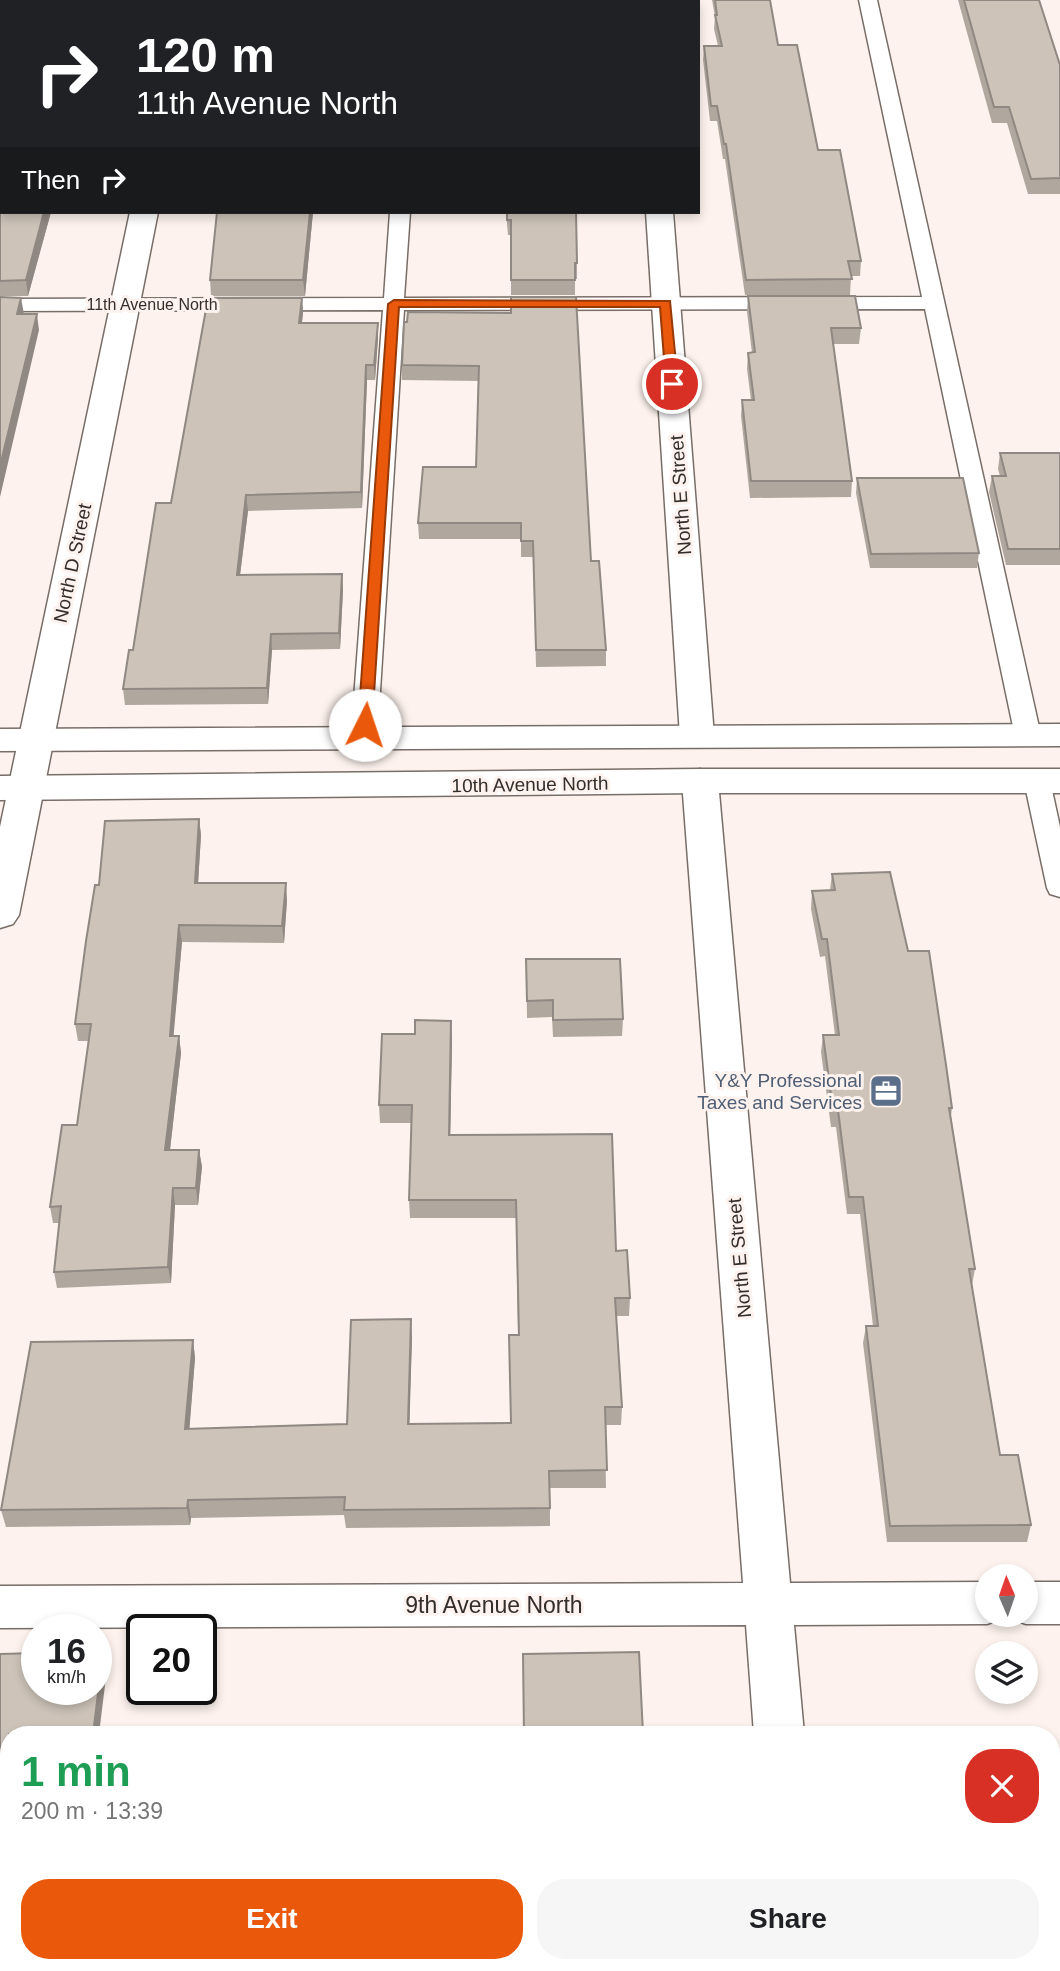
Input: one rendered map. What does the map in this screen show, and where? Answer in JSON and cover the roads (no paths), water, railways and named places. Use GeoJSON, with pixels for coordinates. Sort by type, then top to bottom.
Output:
{"type":"FeatureCollection","features":[{"type":"Feature","properties":{"kind":"street","name":"North D Street"},"geometry":{"type":"LineString","coordinates":[[0,915],[13,788],[36,740],[144,214]]}},
{"type":"Feature","properties":{"kind":"street","name":"North E Street"},"geometry":{"type":"LineString","coordinates":[[659,214],[697,736]]}},
{"type":"Feature","properties":{"kind":"street"},"geometry":{"type":"LineString","coordinates":[[0,740],[1044,736]]}},
{"type":"Feature","properties":{"kind":"street","name":"North E Street"},"geometry":{"type":"LineString","coordinates":[[699,781],[778,1726]]}},
{"type":"Feature","properties":{"kind":"street","name":"10th Avenue North"},"geometry":{"type":"LineString","coordinates":[[13,788],[699,781],[1049,781]]}},
{"type":"Feature","properties":{"kind":"street"},"geometry":{"type":"LineString","coordinates":[[1038,1603],[1060,1603]]}},
{"type":"Feature","properties":{"kind":"street","name":"9th Avenue North"},"geometry":{"type":"LineString","coordinates":[[0,1607],[975,1604]]}},
{"type":"Feature","properties":{"kind":"lane"},"geometry":{"type":"LineString","coordinates":[[868,0],[933,303],[1044,736]]}},
{"type":"Feature","properties":{"kind":"lane"},"geometry":{"type":"LineString","coordinates":[[364,739],[400,214]]}},
{"type":"Feature","properties":{"kind":"lane","name":"11th Avenue North"},"geometry":{"type":"LineString","coordinates":[[0,305],[933,303]]}},
{"type":"Feature","properties":{"kind":"lane"},"geometry":{"type":"LineString","coordinates":[[1049,781],[1060,888]]}},
{"type":"Feature","properties":{"kind":"place","name":"Y&Y Professional Taxes and Services"},"geometry":{"type":"Point","coordinates":[886,1091]}}]}
